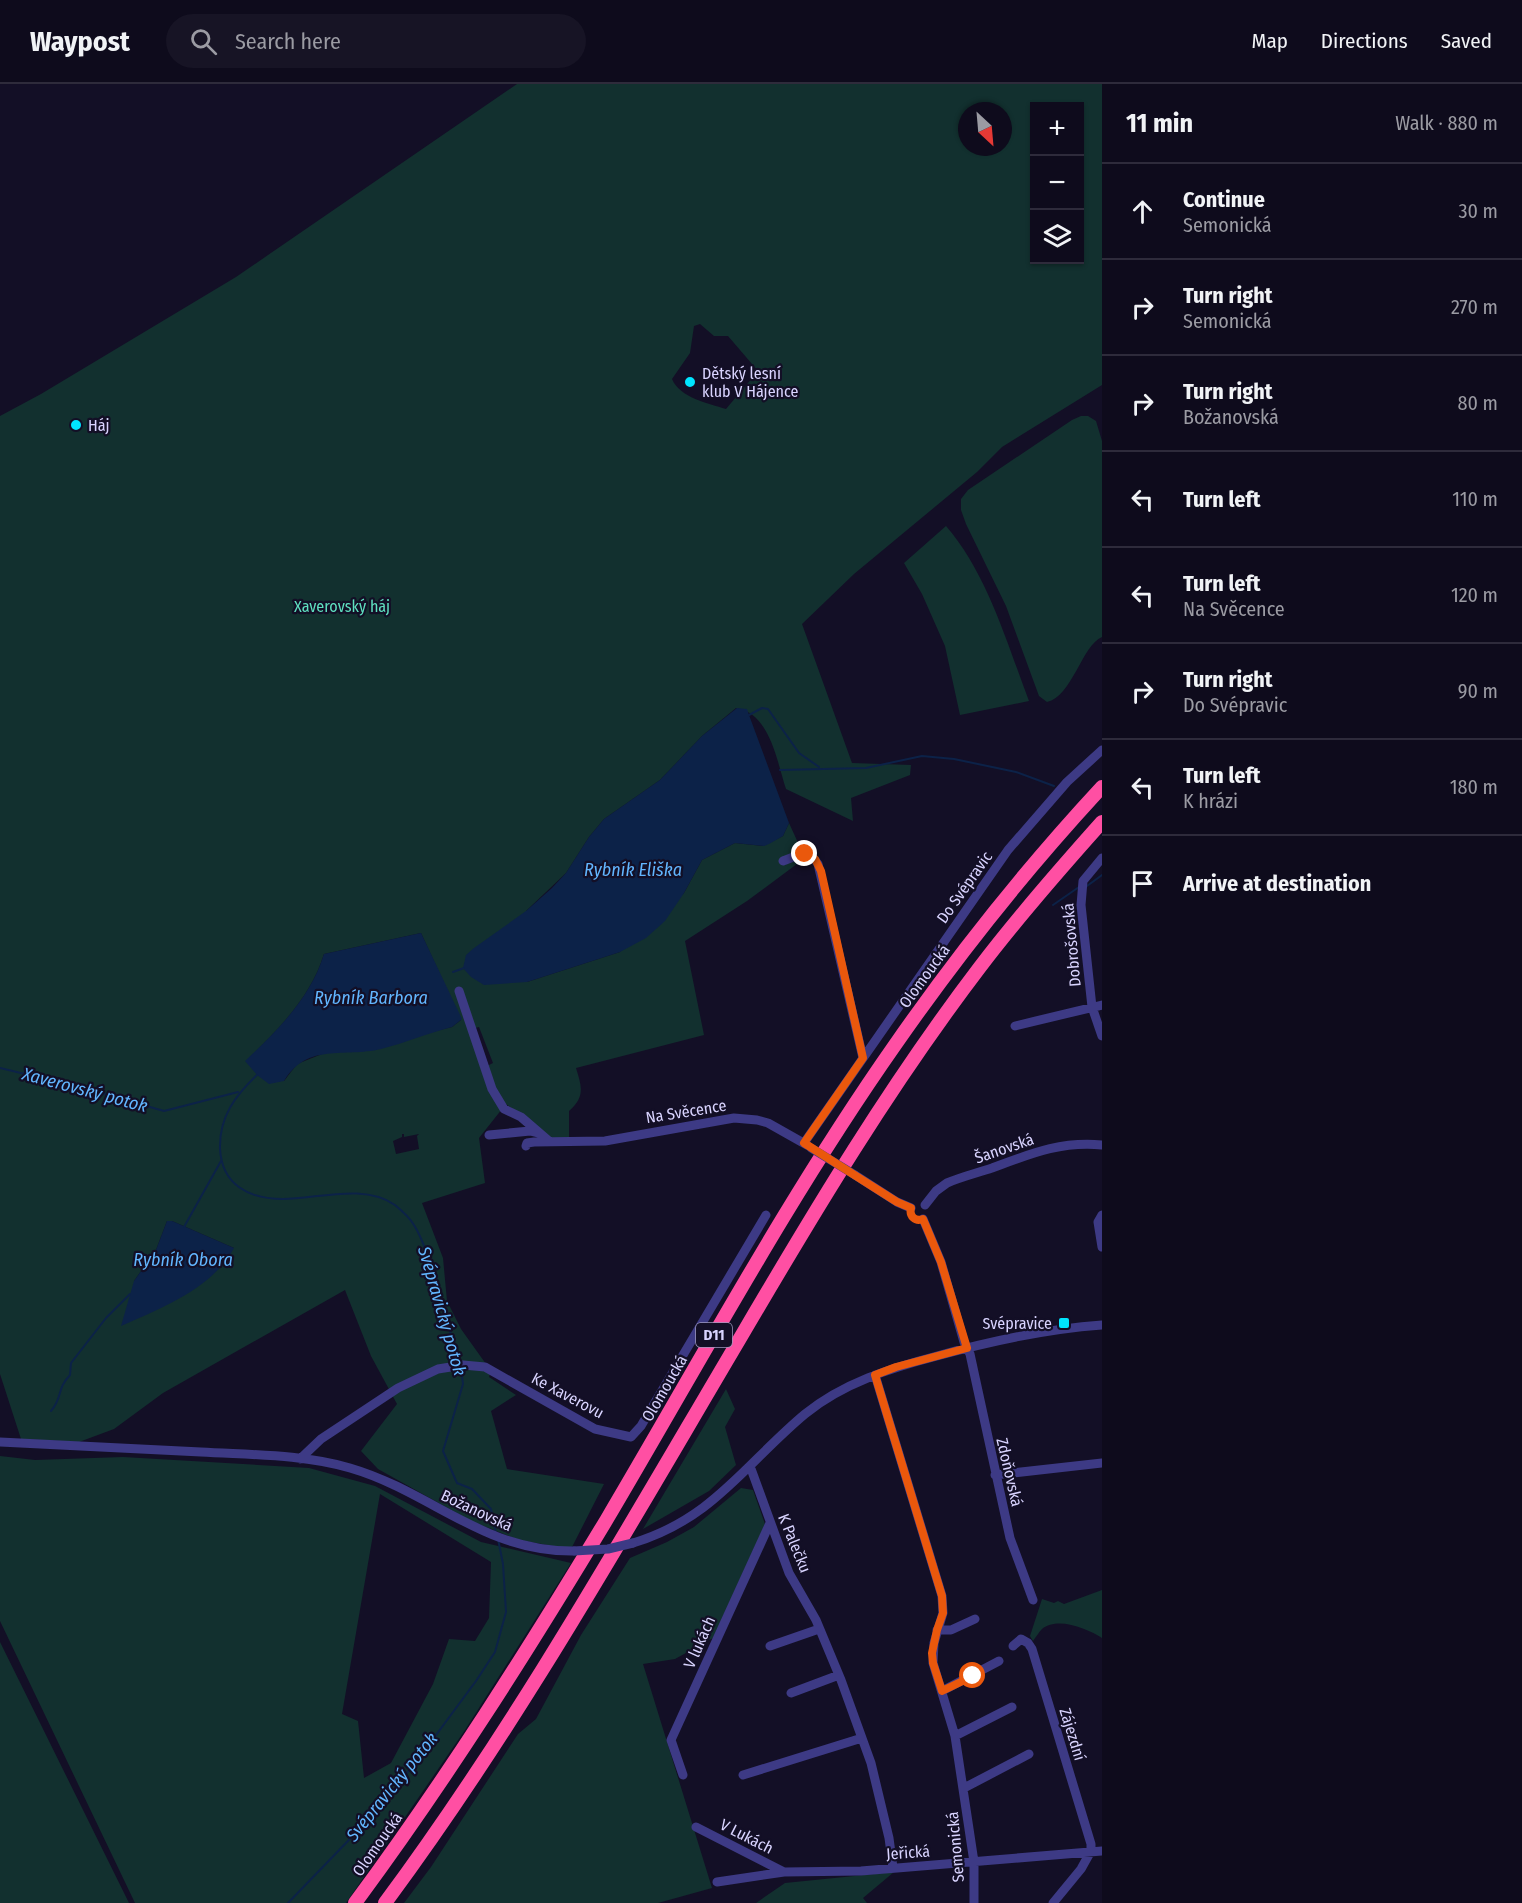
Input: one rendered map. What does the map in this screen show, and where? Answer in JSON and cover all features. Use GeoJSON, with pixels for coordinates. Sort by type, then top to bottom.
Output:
{"type":"FeatureCollection","features":[{"type":"Feature","properties":{"kind":"highway","name":"Olomoucká"},"geometry":{"type":"LineString","coordinates":[[355,1903],[450,1769],[523,1658],[798,1196],[887,1055],[1002,900],[1102,787]]}},
{"type":"Feature","properties":{"kind":"highway","name":"D11"},"geometry":{"type":"LineString","coordinates":[[385,1903],[471,1779],[543,1669],[818,1206],[878,1112],[980,966],[1102,822]]}},
{"type":"Feature","properties":{"kind":"street","name":"Do Svépravic"},"geometry":{"type":"LineString","coordinates":[[807,1146],[863,1058],[1008,850],[1067,782],[1102,750]]}},
{"type":"Feature","properties":{"kind":"street"},"geometry":{"type":"LineString","coordinates":[[783,861],[801,854],[810,856],[818,864],[863,1058]]}},
{"type":"Feature","properties":{"kind":"street","name":"Dobrošovská"},"geometry":{"type":"LineString","coordinates":[[1102,858],[1083,880],[1081,909],[1102,1036]]}},
{"type":"Feature","properties":{"kind":"street"},"geometry":{"type":"LineString","coordinates":[[459,991],[492,1089],[504,1109],[521,1117],[550,1142]]}},
{"type":"Feature","properties":{"kind":"street"},"geometry":{"type":"LineString","coordinates":[[1015,1026],[1097,1006]]}},
{"type":"Feature","properties":{"kind":"street","name":"Na Svěcence"},"geometry":{"type":"LineString","coordinates":[[526,1146],[530,1142],[605,1141],[734,1118],[757,1120],[807,1146],[897,1202],[911,1208],[913,1218],[923,1219]]}},
{"type":"Feature","properties":{"kind":"street"},"geometry":{"type":"LineString","coordinates":[[489,1135],[530,1131],[540,1133]]}},
{"type":"Feature","properties":{"kind":"street","name":"Šanovská"},"geometry":{"type":"LineString","coordinates":[[925,1205],[936,1191],[947,1184],[1026,1155],[1050,1147],[1080,1143],[1102,1145]]}},
{"type":"Feature","properties":{"kind":"street"},"geometry":{"type":"LineString","coordinates":[[911,1208],[916,1203],[925,1205],[928,1214],[923,1219]]}},
{"type":"Feature","properties":{"kind":"street","name":"Ke Xaverovu"},"geometry":{"type":"LineString","coordinates":[[300,1459],[321,1439],[398,1388],[438,1369],[460,1365],[485,1367],[595,1429],[631,1437],[641,1426],[766,1215]]}},
{"type":"Feature","properties":{"kind":"street"},"geometry":{"type":"LineString","coordinates":[[1102,1215],[1098,1222],[1102,1247]]}},
{"type":"Feature","properties":{"kind":"street","name":"Zdoňovská"},"geometry":{"type":"LineString","coordinates":[[923,1219],[941,1262],[970,1354],[1010,1538],[1032,1600]]}},
{"type":"Feature","properties":{"kind":"street","name":"Božanovská"},"geometry":{"type":"LineString","coordinates":[[0,1442],[267,1456],[329,1463],[371,1476],[498,1539],[545,1550],[608,1549],[633,1543],[682,1523],[717,1497],[806,1413],[845,1388],[896,1367],[967,1348],[1055,1329],[1102,1325]]}},
{"type":"Feature","properties":{"kind":"street","name":"Semonická"},"geometry":{"type":"LineString","coordinates":[[875,1375],[942,1596],[943,1613],[932,1653],[933,1663],[955,1736],[964,1788],[974,1862],[974,1903]]}},
{"type":"Feature","properties":{"kind":"street"},"geometry":{"type":"LineString","coordinates":[[995,1475],[1102,1462]]}},
{"type":"Feature","properties":{"kind":"street","name":"K Palečku"},"geometry":{"type":"LineString","coordinates":[[750,1466],[789,1573],[819,1629],[862,1738],[879,1792],[889,1838],[892,1868]]}},
{"type":"Feature","properties":{"kind":"street","name":"V lukách"},"geometry":{"type":"LineString","coordinates":[[683,1775],[671,1740],[770,1523]]}},
{"type":"Feature","properties":{"kind":"street"},"geometry":{"type":"LineString","coordinates":[[937,1630],[951,1630],[975,1619]]}},
{"type":"Feature","properties":{"kind":"street"},"geometry":{"type":"LineString","coordinates":[[770,1646],[819,1629]]}},
{"type":"Feature","properties":{"kind":"street","name":"Zájezdní"},"geometry":{"type":"LineString","coordinates":[[1013,1646],[1021,1639],[1032,1649],[1091,1844],[1091,1851]]}},
{"type":"Feature","properties":{"kind":"street"},"geometry":{"type":"LineString","coordinates":[[942,1691],[999,1661]]}},
{"type":"Feature","properties":{"kind":"street"},"geometry":{"type":"LineString","coordinates":[[791,1693],[839,1675]]}},
{"type":"Feature","properties":{"kind":"street"},"geometry":{"type":"LineString","coordinates":[[955,1736],[1012,1707]]}},
{"type":"Feature","properties":{"kind":"street"},"geometry":{"type":"LineString","coordinates":[[743,1775],[862,1738]]}},
{"type":"Feature","properties":{"kind":"street","name":"Semonická"},"geometry":{"type":"LineString","coordinates":[[964,1788],[1029,1754]]}},
{"type":"Feature","properties":{"kind":"street","name":"V Lukách"},"geometry":{"type":"LineString","coordinates":[[696,1827],[784,1872]]}},
{"type":"Feature","properties":{"kind":"street"},"geometry":{"type":"LineString","coordinates":[[1053,1903],[1062,1899],[1091,1851]]}},
{"type":"Feature","properties":{"kind":"street","name":"Jeřická"},"geometry":{"type":"LineString","coordinates":[[717,1882],[784,1872],[861,1871],[1102,1851]]}},
{"type":"Feature","properties":{"kind":"green space","name":"Xaverovský háj"},"geometry":{"type":"Polygon","coordinates":[[[517,84],[1102,84],[1102,385],[1002,447],[977,472],[854,574],[802,624],[852,763],[911,765],[910,775],[851,798],[853,821],[786,789],[775,753],[764,729],[748,712],[736,708],[702,736],[660,780],[604,819],[589,837],[566,873],[526,911],[527,982],[620,952],[684,893],[702,860],[735,843],[763,846],[783,836],[789,823],[805,858],[747,901],[685,941],[704,1035],[576,1068],[581,1091],[578,1101],[569,1111],[569,1139],[551,1138],[506,1104],[479,1138],[485,1183],[422,1203],[443,1258],[447,1301],[461,1329],[491,1371],[489,1377],[516,1395],[491,1411],[507,1469],[604,1484],[571,1549],[519,1540],[471,1521],[378,1469],[361,1451],[397,1404],[371,1356],[345,1290],[163,1393],[114,1429],[79,1442],[21,1439],[0,1374],[0,416],[41,394],[236,277],[517,84]],[[700,324],[694,326],[690,353],[672,379],[681,391],[695,399],[726,409],[758,371],[728,336],[714,336],[700,324]],[[421,933],[324,954],[302,999],[246,1061],[284,1081],[297,1064],[327,1052],[349,1052],[452,1027],[461,1020],[421,933]],[[479,1027],[472,1029],[485,1067],[493,1063],[479,1027]],[[402,1134],[402,1137],[393,1141],[396,1154],[419,1149],[417,1136],[419,1134],[404,1137],[402,1134]],[[167,1221],[156,1250],[134,1281],[234,1248],[172,1221],[167,1221]]]}},
{"type":"Feature","properties":{"kind":"green space"},"geometry":{"type":"Polygon","coordinates":[[[1081,416],[1088,416],[1096,421],[1102,441],[1102,637],[1088,650],[1063,691],[1056,698],[1047,702],[1039,696],[1006,606],[966,524],[961,510],[961,499],[968,490],[1081,416]]]}},
{"type":"Feature","properties":{"kind":"green space"},"geometry":{"type":"Polygon","coordinates":[[[946,526],[973,565],[995,609],[1029,701],[960,715],[945,646],[922,594],[904,563],[946,526]]]}},
{"type":"Feature","properties":{"kind":"green space"},"geometry":{"type":"Polygon","coordinates":[[[726,1389],[735,1409],[725,1427],[736,1465],[709,1491],[643,1529],[726,1389]]]}},
{"type":"Feature","properties":{"kind":"green space"},"geometry":{"type":"Polygon","coordinates":[[[0,1456],[35,1460],[123,1457],[309,1468],[375,1486],[481,1542],[571,1563],[465,1730],[346,1903],[135,1903],[0,1621],[0,1456]],[[380,1494],[342,1714],[358,1721],[364,1778],[391,1763],[433,1684],[449,1639],[475,1641],[489,1618],[491,1562],[380,1494]]]}},
{"type":"Feature","properties":{"kind":"green space"},"geometry":{"type":"Polygon","coordinates":[[[741,1488],[753,1490],[765,1524],[713,1638],[675,1659],[643,1664],[712,1888],[658,1903],[404,1903],[431,1867],[518,1734],[536,1719],[581,1635],[630,1558],[694,1527],[741,1488]]]}},
{"type":"Feature","properties":{"kind":"green space"},"geometry":{"type":"Polygon","coordinates":[[[1102,1590],[1102,1638],[1073,1625],[1056,1624],[1042,1629],[1033,1641],[1030,1636],[1042,1599],[1064,1604],[1102,1590]]]}},
{"type":"Feature","properties":{"kind":"green space"},"geometry":{"type":"Polygon","coordinates":[[[0,1642],[129,1903],[0,1903],[0,1642]]]}},
{"type":"Feature","properties":{"kind":"green space"},"geometry":{"type":"Polygon","coordinates":[[[894,1872],[863,1898],[867,1903],[756,1903],[785,1883],[894,1872]]]}},
{"type":"Feature","properties":{"kind":"water","name":"Rybník Eliška"},"geometry":{"type":"Polygon","coordinates":[[[737,708],[747,709],[789,823],[783,836],[764,846],[735,843],[702,860],[665,921],[646,938],[620,952],[527,982],[484,985],[471,977],[463,968],[466,955],[526,911],[552,888],[566,873],[589,837],[604,819],[660,780],[702,736],[737,708]]]}},
{"type":"Feature","properties":{"kind":"water","name":"Rybník Barbora"},"geometry":{"type":"Polygon","coordinates":[[[421,933],[462,1019],[452,1027],[381,1049],[315,1056],[294,1069],[284,1081],[269,1084],[257,1075],[245,1061],[281,1025],[302,999],[324,954],[421,933]]]}},
{"type":"Feature","properties":{"kind":"water","name":"Rybník Obora"},"geometry":{"type":"Polygon","coordinates":[[[167,1221],[172,1221],[234,1248],[225,1262],[199,1286],[184,1296],[121,1326],[134,1281],[156,1250],[167,1221]]]}},
{"type":"Feature","properties":{"kind":"waterway"},"geometry":{"type":"LineString","coordinates":[[749,715],[762,708],[768,709],[799,753],[819,767]]}},
{"type":"Feature","properties":{"kind":"waterway","name":"Svépravický potok"},"geometry":{"type":"LineString","coordinates":[[780,770],[866,768],[922,756],[954,759],[1016,772],[1054,786]]}},
{"type":"Feature","properties":{"kind":"waterway"},"geometry":{"type":"LineString","coordinates":[[1087,886],[1102,875]]}},
{"type":"Feature","properties":{"kind":"waterway"},"geometry":{"type":"LineString","coordinates":[[1053,905],[1079,887]]}},
{"type":"Feature","properties":{"kind":"waterway","name":"Svépravický potok"},"geometry":{"type":"LineString","coordinates":[[453,972],[464,968]]}},
{"type":"Feature","properties":{"kind":"waterway","name":"Xaverovský potok"},"geometry":{"type":"LineString","coordinates":[[0,1068],[164,1111],[238,1092]]}},
{"type":"Feature","properties":{"kind":"waterway","name":"Svépravický potok"},"geometry":{"type":"LineString","coordinates":[[257,1075],[235,1099],[222,1127],[220,1137],[222,1161],[232,1181],[249,1193],[271,1198],[355,1193],[383,1198],[395,1205],[412,1222],[424,1246],[459,1363]]}},
{"type":"Feature","properties":{"kind":"waterway"},"geometry":{"type":"LineString","coordinates":[[184,1227],[221,1161]]}},
{"type":"Feature","properties":{"kind":"waterway"},"geometry":{"type":"LineString","coordinates":[[51,1411],[70,1375],[71,1363],[106,1318],[130,1294]]}},
{"type":"Feature","properties":{"kind":"waterway","name":"Svépravický potok"},"geometry":{"type":"LineString","coordinates":[[461,1368],[463,1384],[443,1451],[457,1483],[472,1489],[491,1509],[496,1534]]}},
{"type":"Feature","properties":{"kind":"waterway","name":"Svépravický potok"},"geometry":{"type":"LineString","coordinates":[[288,1903],[375,1813],[419,1758],[495,1652],[506,1612],[503,1564],[498,1539]]}},
{"type":"Feature","properties":{"kind":"place","name":"Dětský lesní klub V Hájence"},"geometry":{"type":"Point","coordinates":[690,382]}},
{"type":"Feature","properties":{"kind":"place","name":"Háj"},"geometry":{"type":"Point","coordinates":[76,425]}},
{"type":"Feature","properties":{"kind":"place","name":"Svépravice"},"geometry":{"type":"Point","coordinates":[1064,1323]}},
{"type":"Feature","properties":{"kind":"route"},"geometry":{"type":"LineString","coordinates":[[805,854],[815,859],[821,871],[863,1058],[804,1143],[897,1202],[911,1208],[913,1218],[923,1219],[941,1262],[967,1348],[875,1375],[942,1596],[943,1613],[932,1653],[942,1691],[973,1676]]}}]}
